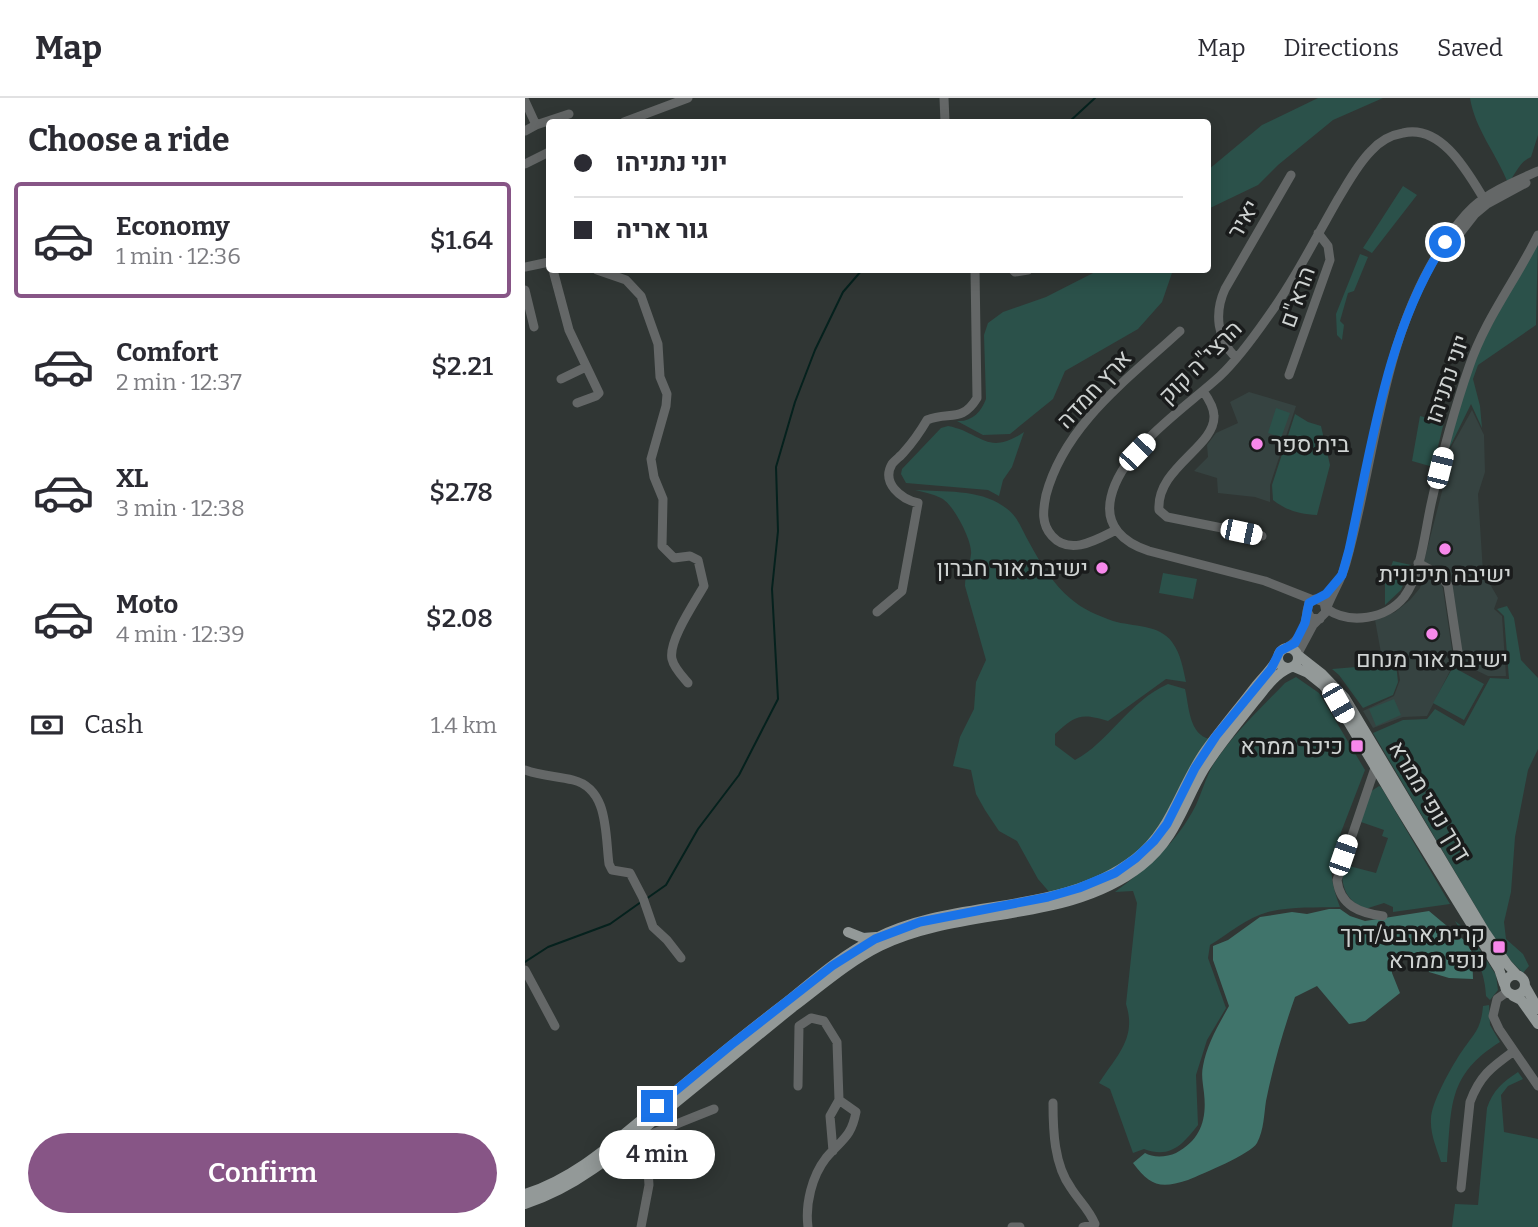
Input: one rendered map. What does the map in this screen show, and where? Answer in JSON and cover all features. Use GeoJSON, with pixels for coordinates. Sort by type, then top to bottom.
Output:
{"type":"FeatureCollection","features":[{"type":"Feature","properties":{"kind":"main road"},"geometry":{"type":"LineString","coordinates":[[525,1194],[570,1174],[596,1156],[832,966],[879,937],[927,920],[1048,897],[1079,888],[1125,866],[1144,852],[1161,831],[1173,814],[1204,753],[1278,658],[1280,651],[1293,648],[1298,654],[1298,662],[1282,671],[1268,685],[1211,758],[1181,819],[1161,847],[1130,873],[1082,897],[922,930],[879,947],[849,964],[601,1164],[568,1186],[525,1204]]}},
{"type":"Feature","properties":{"kind":"main road","name":"דרך נופי ממרא"},"geometry":{"type":"LineString","coordinates":[[1298,654],[1345,698],[1485,932],[1517,975]]}},
{"type":"Feature","properties":{"kind":"main road"},"geometry":{"type":"LineString","coordinates":[[1278,658],[1283,667],[1291,668]]}},
{"type":"Feature","properties":{"kind":"main road","name":"דרך נופי ממרא"},"geometry":{"type":"LineString","coordinates":[[1291,668],[1308,673],[1331,695],[1499,969],[1508,990],[1521,1000],[1538,1024]]}},
{"type":"Feature","properties":{"kind":"main road"},"geometry":{"type":"LineString","coordinates":[[848,932],[863,937],[879,937]]}},
{"type":"Feature","properties":{"kind":"main road"},"geometry":{"type":"LineString","coordinates":[[1525,986],[1522,992],[1508,990],[1510,976],[1517,975],[1523,979],[1538,1009]]}},
{"type":"Feature","properties":{"kind":"street"},"geometry":{"type":"LineString","coordinates":[[632,119],[688,98]]}},
{"type":"Feature","properties":{"kind":"street"},"geometry":{"type":"LineString","coordinates":[[944,98],[945,119]]}},
{"type":"Feature","properties":{"kind":"street"},"geometry":{"type":"LineString","coordinates":[[525,101],[535,125]]}},
{"type":"Feature","properties":{"kind":"street"},"geometry":{"type":"LineString","coordinates":[[554,119],[569,114]]}},
{"type":"Feature","properties":{"kind":"street"},"geometry":{"type":"LineString","coordinates":[[525,131],[546,121]]}},
{"type":"Feature","properties":{"kind":"street","name":"הרצי\"ה קוק"},"geometry":{"type":"LineString","coordinates":[[1116,530],[1111,519],[1111,495],[1124,469],[1148,441],[1236,358],[1282,297],[1318,233],[1370,151],[1390,137],[1406,132],[1422,132],[1441,142],[1473,180],[1484,199]]}},
{"type":"Feature","properties":{"kind":"street"},"geometry":{"type":"LineString","coordinates":[[525,164],[546,154]]}},
{"type":"Feature","properties":{"kind":"street"},"geometry":{"type":"LineString","coordinates":[[1298,654],[1313,625],[1324,613],[1342,575],[1387,382],[1407,318],[1430,265],[1455,227],[1471,209],[1484,199],[1538,171]]}},
{"type":"Feature","properties":{"kind":"street","name":"יאיר"},"geometry":{"type":"LineString","coordinates":[[1236,358],[1220,333],[1219,303],[1291,175]]}},
{"type":"Feature","properties":{"kind":"street"},"geometry":{"type":"LineString","coordinates":[[1421,284],[1475,214],[1487,204],[1538,178]]}},
{"type":"Feature","properties":{"kind":"street","name":"הרא\"ם"},"geometry":{"type":"LineString","coordinates":[[1289,375],[1330,260],[1328,246],[1318,233]]}},
{"type":"Feature","properties":{"kind":"street","name":"יוני נתניהו"},"geometry":{"type":"LineString","coordinates":[[1324,613],[1351,618],[1385,612],[1406,594],[1411,586],[1443,454],[1470,363],[1494,310],[1538,235]]}},
{"type":"Feature","properties":{"kind":"street"},"geometry":{"type":"LineString","coordinates":[[525,267],[546,263]]}},
{"type":"Feature","properties":{"kind":"street"},"geometry":{"type":"LineString","coordinates":[[554,273],[569,330],[599,393],[577,403]]}},
{"type":"Feature","properties":{"kind":"street"},"geometry":{"type":"LineString","coordinates":[[606,273],[626,280],[642,296],[658,344],[660,377],[667,394],[651,459],[654,477],[663,499],[662,546],[674,558],[690,556],[698,560],[704,586],[672,648],[672,659],[688,683]]}},
{"type":"Feature","properties":{"kind":"street"},"geometry":{"type":"LineString","coordinates":[[877,612],[902,591],[918,503],[907,501],[897,494],[890,479],[892,464],[918,436],[927,420],[960,416],[971,408],[977,398],[975,273]]}},
{"type":"Feature","properties":{"kind":"street"},"geometry":{"type":"LineString","coordinates":[[525,290],[534,327]]}},
{"type":"Feature","properties":{"kind":"street","name":"ארץ חמדה"},"geometry":{"type":"LineString","coordinates":[[1116,530],[1084,545],[1070,546],[1057,540],[1044,521],[1049,485],[1064,452],[1088,418],[1180,331]]}},
{"type":"Feature","properties":{"kind":"street"},"geometry":{"type":"LineString","coordinates":[[561,379],[586,367]]}},
{"type":"Feature","properties":{"kind":"street"},"geometry":{"type":"LineString","coordinates":[[1203,391],[1213,410],[1212,426],[1170,476],[1160,498],[1159,510],[1167,517],[1262,536]]}},
{"type":"Feature","properties":{"kind":"street"},"geometry":{"type":"LineString","coordinates":[[1116,530],[1133,545],[1265,580],[1311,604]]}},
{"type":"Feature","properties":{"kind":"street"},"geometry":{"type":"LineString","coordinates":[[1418,563],[1439,574],[1448,585],[1458,652]]}},
{"type":"Feature","properties":{"kind":"street"},"geometry":{"type":"LineString","coordinates":[[1286,648],[1297,639],[1311,604],[1326,594],[1342,575]]}},
{"type":"Feature","properties":{"kind":"street"},"geometry":{"type":"LineString","coordinates":[[1311,604],[1322,600],[1324,613]]}},
{"type":"Feature","properties":{"kind":"street"},"geometry":{"type":"LineString","coordinates":[[1311,604],[1311,618],[1324,613]]}},
{"type":"Feature","properties":{"kind":"street"},"geometry":{"type":"LineString","coordinates":[[1375,768],[1336,880],[1341,897],[1351,907],[1363,913],[1383,916]]}},
{"type":"Feature","properties":{"kind":"street"},"geometry":{"type":"LineString","coordinates":[[525,770],[576,780],[588,786],[599,801],[608,864],[612,870],[630,873],[643,898],[653,927],[681,958]]}},
{"type":"Feature","properties":{"kind":"street"},"geometry":{"type":"LineString","coordinates":[[1367,785],[1382,780]]}},
{"type":"Feature","properties":{"kind":"street"},"geometry":{"type":"LineString","coordinates":[[525,970],[555,1026]]}},
{"type":"Feature","properties":{"kind":"street"},"geometry":{"type":"LineString","coordinates":[[1508,990],[1497,999],[1493,1016],[1538,1086]]}},
{"type":"Feature","properties":{"kind":"street"},"geometry":{"type":"LineString","coordinates":[[798,1086],[799,1026],[811,1018],[824,1021],[837,1042],[839,1100],[830,1115],[833,1151]]}},
{"type":"Feature","properties":{"kind":"street"},"geometry":{"type":"LineString","coordinates":[[1461,1188],[1473,1094],[1482,1076],[1514,1051]]}},
{"type":"Feature","properties":{"kind":"street"},"geometry":{"type":"LineString","coordinates":[[808,1227],[810,1192],[824,1160],[853,1128],[856,1112],[839,1100]]}},
{"type":"Feature","properties":{"kind":"street"},"geometry":{"type":"LineString","coordinates":[[1053,1103],[1054,1137],[1061,1166],[1070,1187],[1084,1202],[1095,1224],[1083,1227]]}},
{"type":"Feature","properties":{"kind":"street"},"geometry":{"type":"LineString","coordinates":[[641,1227],[649,1185],[646,1141],[649,1136],[714,1109]]}},
{"type":"Feature","properties":{"kind":"street"},"geometry":{"type":"LineString","coordinates":[[525,1187],[547,1186]]}},
{"type":"Feature","properties":{"kind":"street"},"geometry":{"type":"LineString","coordinates":[[1012,1227],[1020,1227]]}},
{"type":"Feature","properties":{"kind":"shaded area"},"geometry":{"type":"Polygon","coordinates":[[[1249,392],[1296,406],[1270,485],[1270,502],[1255,497],[1218,493],[1217,478],[1194,471],[1208,457],[1207,445],[1216,433],[1238,423],[1230,402],[1249,392]]]}},
{"type":"Feature","properties":{"kind":"shaded area"},"geometry":{"type":"Polygon","coordinates":[[[1472,410],[1484,435],[1485,472],[1478,494],[1483,572],[1498,598],[1494,609],[1502,616],[1506,676],[1488,676],[1457,661],[1447,588],[1441,580],[1422,569],[1446,476],[1438,471],[1472,410]]]}},
{"type":"Feature","properties":{"kind":"shaded area"},"geometry":{"type":"Polygon","coordinates":[[[1425,573],[1441,583],[1443,589],[1454,663],[1427,716],[1403,717],[1373,728],[1363,711],[1394,696],[1400,680],[1395,651],[1381,653],[1375,620],[1395,612],[1410,600],[1420,588],[1425,573]]]}},
{"type":"Feature","properties":{"kind":"green space"},"geometry":{"type":"Polygon","coordinates":[[[1318,98],[1383,98],[1333,120],[1258,185],[1211,208],[1211,168],[1262,125],[1318,98]]]}},
{"type":"Feature","properties":{"kind":"green space"},"geometry":{"type":"Polygon","coordinates":[[[1470,98],[1538,98],[1538,135],[1531,157],[1521,165],[1508,183],[1476,120],[1470,98]]]}},
{"type":"Feature","properties":{"kind":"green space"},"geometry":{"type":"Polygon","coordinates":[[[1403,186],[1417,195],[1372,253],[1363,248],[1403,186]]]}},
{"type":"Feature","properties":{"kind":"green space"},"geometry":{"type":"Polygon","coordinates":[[[1538,237],[1536,325],[1478,365],[1473,379],[1482,428],[1471,404],[1444,459],[1472,363],[1538,237]]]}},
{"type":"Feature","properties":{"kind":"green space"},"geometry":{"type":"Polygon","coordinates":[[[1360,254],[1368,257],[1354,291],[1348,293],[1340,321],[1344,325],[1342,340],[1337,335],[1336,314],[1360,254]]]}},
{"type":"Feature","properties":{"kind":"green space"},"geometry":{"type":"Polygon","coordinates":[[[1093,273],[1172,273],[1162,302],[1138,329],[1065,371],[1053,399],[1010,434],[983,435],[957,421],[967,420],[975,415],[986,399],[984,335],[988,323],[1003,312],[1046,297],[1093,273]]]}},
{"type":"Feature","properties":{"kind":"green space"},"geometry":{"type":"Polygon","coordinates":[[[1276,408],[1290,413],[1281,438],[1268,433],[1276,408]]]}},
{"type":"Feature","properties":{"kind":"green space"},"geometry":{"type":"Polygon","coordinates":[[[1295,414],[1321,426],[1330,465],[1317,515],[1294,511],[1273,500],[1272,485],[1295,414]]]}},
{"type":"Feature","properties":{"kind":"green space"},"geometry":{"type":"Polygon","coordinates":[[[1420,416],[1444,422],[1433,467],[1412,461],[1420,416]]]}},
{"type":"Feature","properties":{"kind":"green space"},"geometry":{"type":"Polygon","coordinates":[[[948,426],[992,443],[1011,439],[1024,432],[999,496],[988,490],[906,483],[901,474],[902,469],[941,428],[948,426]]]}},
{"type":"Feature","properties":{"kind":"green space"},"geometry":{"type":"Polygon","coordinates":[[[915,490],[972,494],[1003,506],[1016,518],[1048,573],[1071,599],[1085,609],[1108,619],[1160,632],[1167,636],[1178,651],[1186,682],[1166,679],[1108,721],[1079,717],[1055,734],[1055,745],[1075,760],[1087,753],[1154,691],[1168,684],[1185,689],[1194,726],[1198,732],[1210,739],[1192,764],[1161,827],[1149,841],[1120,864],[1087,881],[1051,894],[1038,879],[1017,841],[999,831],[985,810],[976,794],[971,770],[953,766],[960,737],[974,709],[976,682],[986,660],[965,586],[971,548],[961,523],[946,501],[915,490]]]}},
{"type":"Feature","properties":{"kind":"green space"},"geometry":{"type":"Polygon","coordinates":[[[1393,561],[1411,565],[1401,590],[1385,605],[1385,584],[1393,561]]]}},
{"type":"Feature","properties":{"kind":"green space"},"geometry":{"type":"Polygon","coordinates":[[[1163,573],[1197,579],[1193,599],[1159,593],[1163,573]]]}},
{"type":"Feature","properties":{"kind":"green space"},"geometry":{"type":"Polygon","coordinates":[[[1507,606],[1514,618],[1521,660],[1538,678],[1538,749],[1528,770],[1515,837],[1511,892],[1504,922],[1506,939],[1523,954],[1529,966],[1523,973],[1493,936],[1373,733],[1403,720],[1427,719],[1435,709],[1464,726],[1490,678],[1509,679],[1504,616],[1497,609],[1507,606]]]}},
{"type":"Feature","properties":{"kind":"green space"},"geometry":{"type":"Polygon","coordinates":[[[1395,654],[1398,682],[1393,695],[1363,708],[1332,669],[1368,666],[1368,655],[1395,654]]]}},
{"type":"Feature","properties":{"kind":"green space"},"geometry":{"type":"Polygon","coordinates":[[[1453,667],[1484,684],[1464,720],[1433,703],[1453,667]]]}},
{"type":"Feature","properties":{"kind":"green space"},"geometry":{"type":"Polygon","coordinates":[[[1296,677],[1319,693],[1365,770],[1333,853],[1332,880],[1340,907],[1295,908],[1261,914],[1210,945],[1208,958],[1226,1008],[1207,1040],[1196,1075],[1198,1125],[1181,1144],[1169,1151],[1153,1152],[1144,1149],[1133,1153],[1110,1089],[1099,1083],[1123,1046],[1129,1027],[1126,1004],[1137,903],[1133,891],[1115,892],[1171,843],[1188,819],[1211,770],[1229,743],[1285,683],[1296,677]]]}},
{"type":"Feature","properties":{"kind":"green space"},"geometry":{"type":"Polygon","coordinates":[[[1394,699],[1401,715],[1376,726],[1369,709],[1394,699]]]}},
{"type":"Feature","properties":{"kind":"green space"},"geometry":{"type":"Polygon","coordinates":[[[1379,786],[1450,904],[1393,912],[1393,907],[1384,903],[1365,909],[1348,895],[1342,874],[1349,866],[1376,873],[1388,838],[1382,836],[1384,830],[1361,822],[1370,792],[1379,786]]]}},
{"type":"Feature","properties":{"kind":"green space"},"geometry":{"type":"Polygon","coordinates":[[[1340,909],[1365,921],[1429,911],[1465,941],[1472,952],[1473,979],[1449,978],[1429,972],[1425,956],[1402,951],[1391,956],[1392,973],[1400,993],[1365,1021],[1349,1024],[1317,986],[1295,997],[1275,1062],[1257,1143],[1236,1158],[1188,1180],[1163,1185],[1150,1181],[1133,1163],[1145,1153],[1160,1156],[1176,1153],[1191,1142],[1201,1128],[1205,1103],[1202,1073],[1205,1058],[1213,1035],[1229,1006],[1213,960],[1213,946],[1228,940],[1260,917],[1292,912],[1307,914],[1340,909]]]}},
{"type":"Feature","properties":{"kind":"green space"},"geometry":{"type":"Polygon","coordinates":[[[1455,921],[1468,931],[1496,975],[1498,990],[1490,1000],[1486,996],[1483,975],[1476,957],[1455,921]]]}},
{"type":"Feature","properties":{"kind":"green space"},"geometry":{"type":"Polygon","coordinates":[[[1489,1005],[1490,1025],[1500,1042],[1483,1054],[1461,1080],[1452,1108],[1447,1162],[1441,1162],[1432,1130],[1434,1104],[1460,1054],[1478,1027],[1483,1006],[1489,1005]]]}},
{"type":"Feature","properties":{"kind":"green space"},"geometry":{"type":"Polygon","coordinates":[[[1518,1072],[1523,1079],[1508,1086],[1501,1095],[1504,1132],[1538,1139],[1538,1227],[1452,1227],[1455,1204],[1478,1205],[1487,1108],[1499,1087],[1518,1072]]]}},
{"type":"Feature","properties":{"kind":"waterway"},"geometry":{"type":"LineString","coordinates":[[1072,119],[1095,98]]}},
{"type":"Feature","properties":{"kind":"waterway"},"geometry":{"type":"LineString","coordinates":[[646,899],[666,885],[698,829],[739,775],[778,699],[772,589],[778,531],[776,467],[795,402],[815,350],[843,292],[859,273]]}},
{"type":"Feature","properties":{"kind":"waterway"},"geometry":{"type":"LineString","coordinates":[[525,962],[548,947],[610,924],[641,902]]}},
{"type":"Feature","properties":{"kind":"place","name":"בית ספר"},"geometry":{"type":"Point","coordinates":[1257,444]}},
{"type":"Feature","properties":{"kind":"place","name":"ישיבה תיכונית"},"geometry":{"type":"Point","coordinates":[1445,549]}},
{"type":"Feature","properties":{"kind":"place","name":"ישיבת אור חברון"},"geometry":{"type":"Point","coordinates":[1102,568]}},
{"type":"Feature","properties":{"kind":"place","name":"ישיבת אור מנחם"},"geometry":{"type":"Point","coordinates":[1432,634]}},
{"type":"Feature","properties":{"kind":"place","name":"כיכר ממרא"},"geometry":{"type":"Point","coordinates":[1357,746]}},
{"type":"Feature","properties":{"kind":"place","name":"קרית ארבע/דרך נופי ממרא"},"geometry":{"type":"Point","coordinates":[1499,947]}},
{"type":"Feature","properties":{"kind":"route"},"geometry":{"type":"LineString","coordinates":[[657,1106],[832,966],[875,939],[920,922],[1048,897],[1089,884],[1125,866],[1154,841],[1173,814],[1204,753],[1271,669],[1280,651],[1295,643],[1305,623],[1309,603],[1323,597],[1342,575],[1392,362],[1414,298],[1445,242]]}}]}
